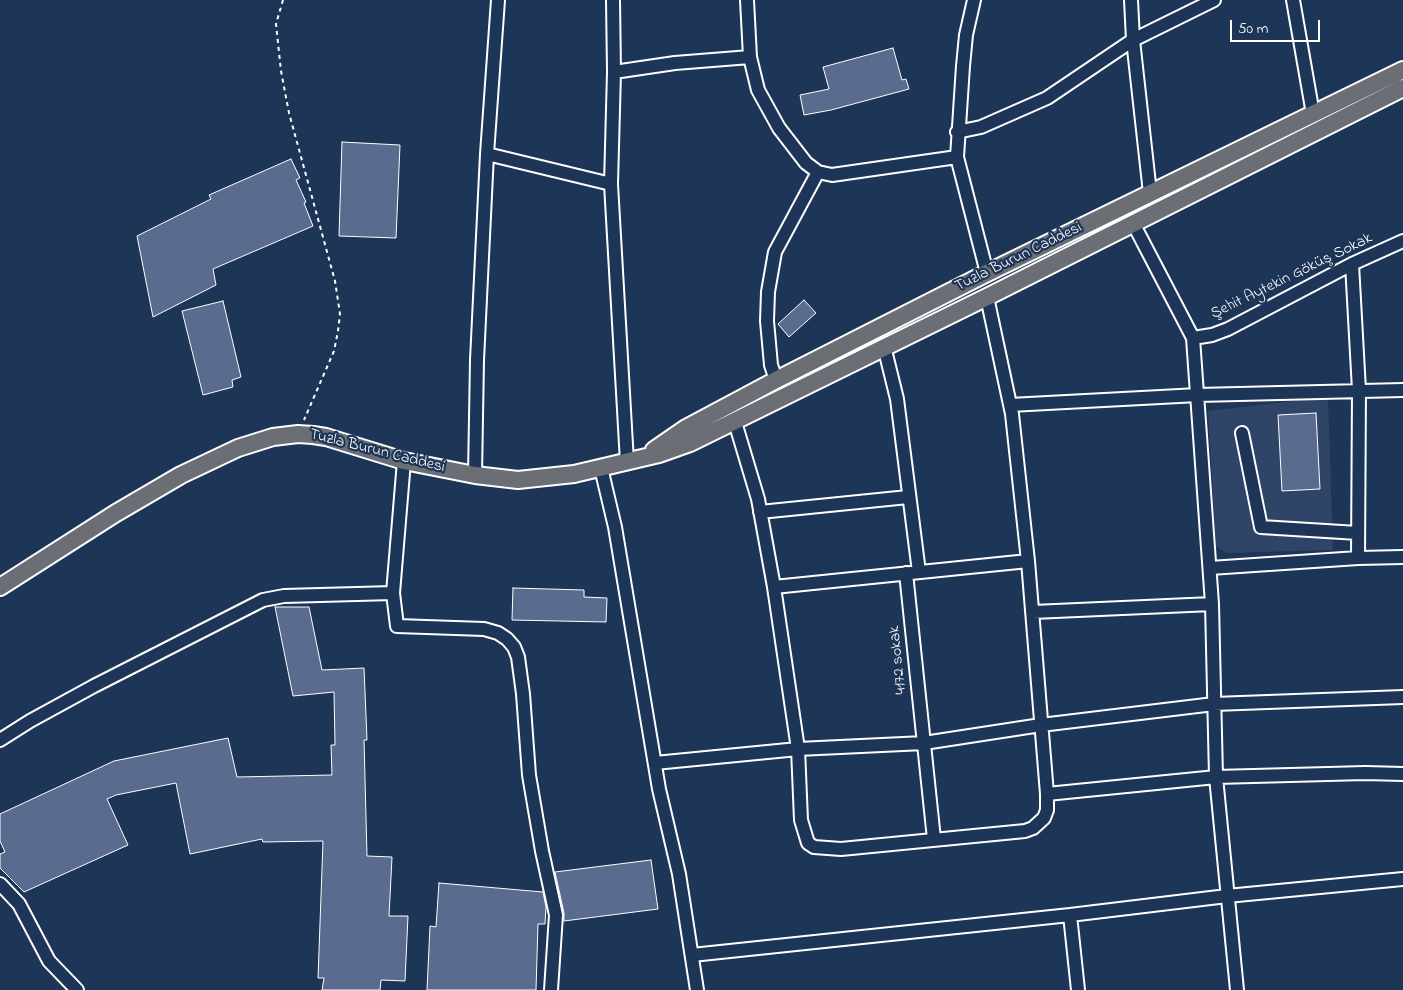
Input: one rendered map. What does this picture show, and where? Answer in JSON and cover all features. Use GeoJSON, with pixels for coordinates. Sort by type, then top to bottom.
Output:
{"type":"FeatureCollection","features":[{"type":"Feature","properties":{"kind":"main road","name":"Tuzla Burun Caddesi"},"geometry":{"type":"LineString","coordinates":[[634,460],[686,428],[776,380],[987,273],[1403,70]]}},
{"type":"Feature","properties":{"kind":"main road","name":"Tuzla Burun Caddesi"},"geometry":{"type":"LineString","coordinates":[[0,588],[116,513],[181,475],[238,448],[273,437],[298,434],[326,437],[404,461],[504,479],[530,479],[574,474],[634,460],[690,443],[987,297],[1403,88]]}},
{"type":"Feature","properties":{"kind":"street"},"geometry":{"type":"LineString","coordinates":[[476,475],[477,360],[487,154],[498,0]]}},
{"type":"Feature","properties":{"kind":"street"},"geometry":{"type":"LineString","coordinates":[[613,0],[614,72],[611,184],[634,460]]}},
{"type":"Feature","properties":{"kind":"street"},"geometry":{"type":"LineString","coordinates":[[746,0],[750,58],[758,90],[779,128],[806,163],[818,172],[832,175],[845,174],[957,158]]}},
{"type":"Feature","properties":{"kind":"street"},"geometry":{"type":"LineString","coordinates":[[974,0],[965,42],[957,132],[957,158],[987,273]]}},
{"type":"Feature","properties":{"kind":"street"},"geometry":{"type":"LineString","coordinates":[[1131,0],[1133,40],[1150,193]]}},
{"type":"Feature","properties":{"kind":"street"},"geometry":{"type":"LineString","coordinates":[[957,132],[981,127],[1047,98],[1133,40],[1214,0]]}},
{"type":"Feature","properties":{"kind":"street"},"geometry":{"type":"LineString","coordinates":[[1292,0],[1313,114]]}},
{"type":"Feature","properties":{"kind":"street"},"geometry":{"type":"LineString","coordinates":[[614,72],[675,63],[750,58]]}},
{"type":"Feature","properties":{"kind":"street"},"geometry":{"type":"LineString","coordinates":[[487,154],[611,184]]}},
{"type":"Feature","properties":{"kind":"street"},"geometry":{"type":"LineString","coordinates":[[776,380],[771,365],[767,321],[768,292],[775,252],[818,172]]}},
{"type":"Feature","properties":{"kind":"street"},"geometry":{"type":"LineString","coordinates":[[1133,223],[1194,338],[1212,604],[1216,777],[1236,990]]}},
{"type":"Feature","properties":{"kind":"street","name":"Şehit Aytekin Göküş Sokak"},"geometry":{"type":"LineString","coordinates":[[1194,338],[1212,335],[1228,329],[1352,264],[1403,241]]}},
{"type":"Feature","properties":{"kind":"street"},"geometry":{"type":"LineString","coordinates":[[1352,264],[1359,390],[1358,558]]}},
{"type":"Feature","properties":{"kind":"street"},"geometry":{"type":"LineString","coordinates":[[735,422],[760,512],[774,587],[798,748],[801,820],[808,843],[814,847],[840,849],[1025,831],[1033,828],[1044,818],[1047,810],[1047,794],[1033,612],[1010,405],[987,297]]}},
{"type":"Feature","properties":{"kind":"street","name":"4172 sokak"},"geometry":{"type":"LineString","coordinates":[[884,346],[897,399],[908,497],[924,744],[934,839]]}},
{"type":"Feature","properties":{"kind":"street"},"geometry":{"type":"LineString","coordinates":[[1010,405],[1198,395],[1403,390]]}},
{"type":"Feature","properties":{"kind":"street"},"geometry":{"type":"LineString","coordinates":[[1242,434],[1261,527],[1358,533]]}},
{"type":"Feature","properties":{"kind":"street"},"geometry":{"type":"LineString","coordinates":[[404,461],[393,593],[397,626],[484,629],[498,632],[514,646],[518,657],[523,694],[529,775],[542,851],[556,915],[551,990]]}},
{"type":"Feature","properties":{"kind":"street"},"geometry":{"type":"LineString","coordinates":[[601,468],[615,527],[654,764],[679,874],[697,990]]}},
{"type":"Feature","properties":{"kind":"street"},"geometry":{"type":"LineString","coordinates":[[760,512],[908,497]]}},
{"type":"Feature","properties":{"kind":"street"},"geometry":{"type":"LineString","coordinates":[[1210,568],[1358,558],[1403,557]]}},
{"type":"Feature","properties":{"kind":"street"},"geometry":{"type":"LineString","coordinates":[[774,587],[1028,560]]}},
{"type":"Feature","properties":{"kind":"street"},"geometry":{"type":"LineString","coordinates":[[0,740],[30,721],[94,686],[263,600],[284,596],[393,593]]}},
{"type":"Feature","properties":{"kind":"street"},"geometry":{"type":"LineString","coordinates":[[1033,612],[1212,604]]}},
{"type":"Feature","properties":{"kind":"street"},"geometry":{"type":"LineString","coordinates":[[654,764],[798,748],[924,744],[1041,725],[1214,704],[1403,697]]}},
{"type":"Feature","properties":{"kind":"street"},"geometry":{"type":"LineString","coordinates":[[1047,794],[1216,777],[1365,773],[1403,774]]}},
{"type":"Feature","properties":{"kind":"street"},"geometry":{"type":"LineString","coordinates":[[692,955],[1070,915],[1227,896],[1403,879]]}},
{"type":"Feature","properties":{"kind":"street"},"geometry":{"type":"LineString","coordinates":[[0,884],[19,904],[49,961],[77,990]]}},
{"type":"Feature","properties":{"kind":"street"},"geometry":{"type":"LineString","coordinates":[[1070,915],[1078,990]]}},
{"type":"Feature","properties":{"kind":"path"},"geometry":{"type":"LineString","coordinates":[[283,0],[276,24],[281,72],[290,113],[335,281],[340,314],[334,351],[298,434]]}},
{"type":"Feature","properties":{"kind":"shaded area"},"geometry":{"type":"Polygon","coordinates":[[[1328,397],[1333,550],[1226,553],[1216,546],[1208,411],[1328,397]]]}},
{"type":"Feature","properties":{"kind":"building"},"geometry":{"type":"Polygon","coordinates":[[[893,48],[902,80],[906,79],[909,89],[831,110],[804,115],[800,95],[829,89],[823,67],[893,48]]]}},
{"type":"Feature","properties":{"kind":"building"},"geometry":{"type":"Polygon","coordinates":[[[342,142],[400,145],[396,238],[339,236],[342,142]]]}},
{"type":"Feature","properties":{"kind":"building"},"geometry":{"type":"Polygon","coordinates":[[[291,159],[300,178],[296,180],[306,202],[304,203],[313,226],[213,269],[216,285],[153,317],[137,236],[211,199],[209,195],[291,159]]]}},
{"type":"Feature","properties":{"kind":"building"},"geometry":{"type":"Polygon","coordinates":[[[804,300],[816,313],[789,337],[778,324],[804,300]]]}},
{"type":"Feature","properties":{"kind":"building"},"geometry":{"type":"Polygon","coordinates":[[[223,301],[241,377],[232,380],[233,387],[203,395],[182,311],[223,301]]]}},
{"type":"Feature","properties":{"kind":"building"},"geometry":{"type":"Polygon","coordinates":[[[1316,413],[1320,489],[1282,491],[1278,415],[1316,413]]]}},
{"type":"Feature","properties":{"kind":"building"},"geometry":{"type":"Polygon","coordinates":[[[513,588],[584,590],[584,597],[607,598],[606,622],[512,620],[513,588]]]}},
{"type":"Feature","properties":{"kind":"building"},"geometry":{"type":"Polygon","coordinates":[[[275,607],[309,607],[322,670],[364,668],[367,740],[364,740],[367,856],[392,857],[389,916],[408,916],[405,981],[381,980],[380,990],[322,990],[324,978],[318,978],[323,841],[263,842],[262,839],[190,854],[176,783],[116,795],[107,799],[128,845],[24,892],[0,868],[0,854],[5,852],[0,841],[0,814],[114,761],[228,738],[237,777],[332,775],[331,745],[335,745],[334,692],[293,696],[275,607]]]}},
{"type":"Feature","properties":{"kind":"building"},"geometry":{"type":"Polygon","coordinates":[[[651,860],[658,909],[564,921],[555,872],[651,860]]]}},
{"type":"Feature","properties":{"kind":"building"},"geometry":{"type":"Polygon","coordinates":[[[439,883],[543,892],[546,907],[545,924],[538,924],[536,990],[427,990],[430,926],[436,927],[439,883]]]}}]}
